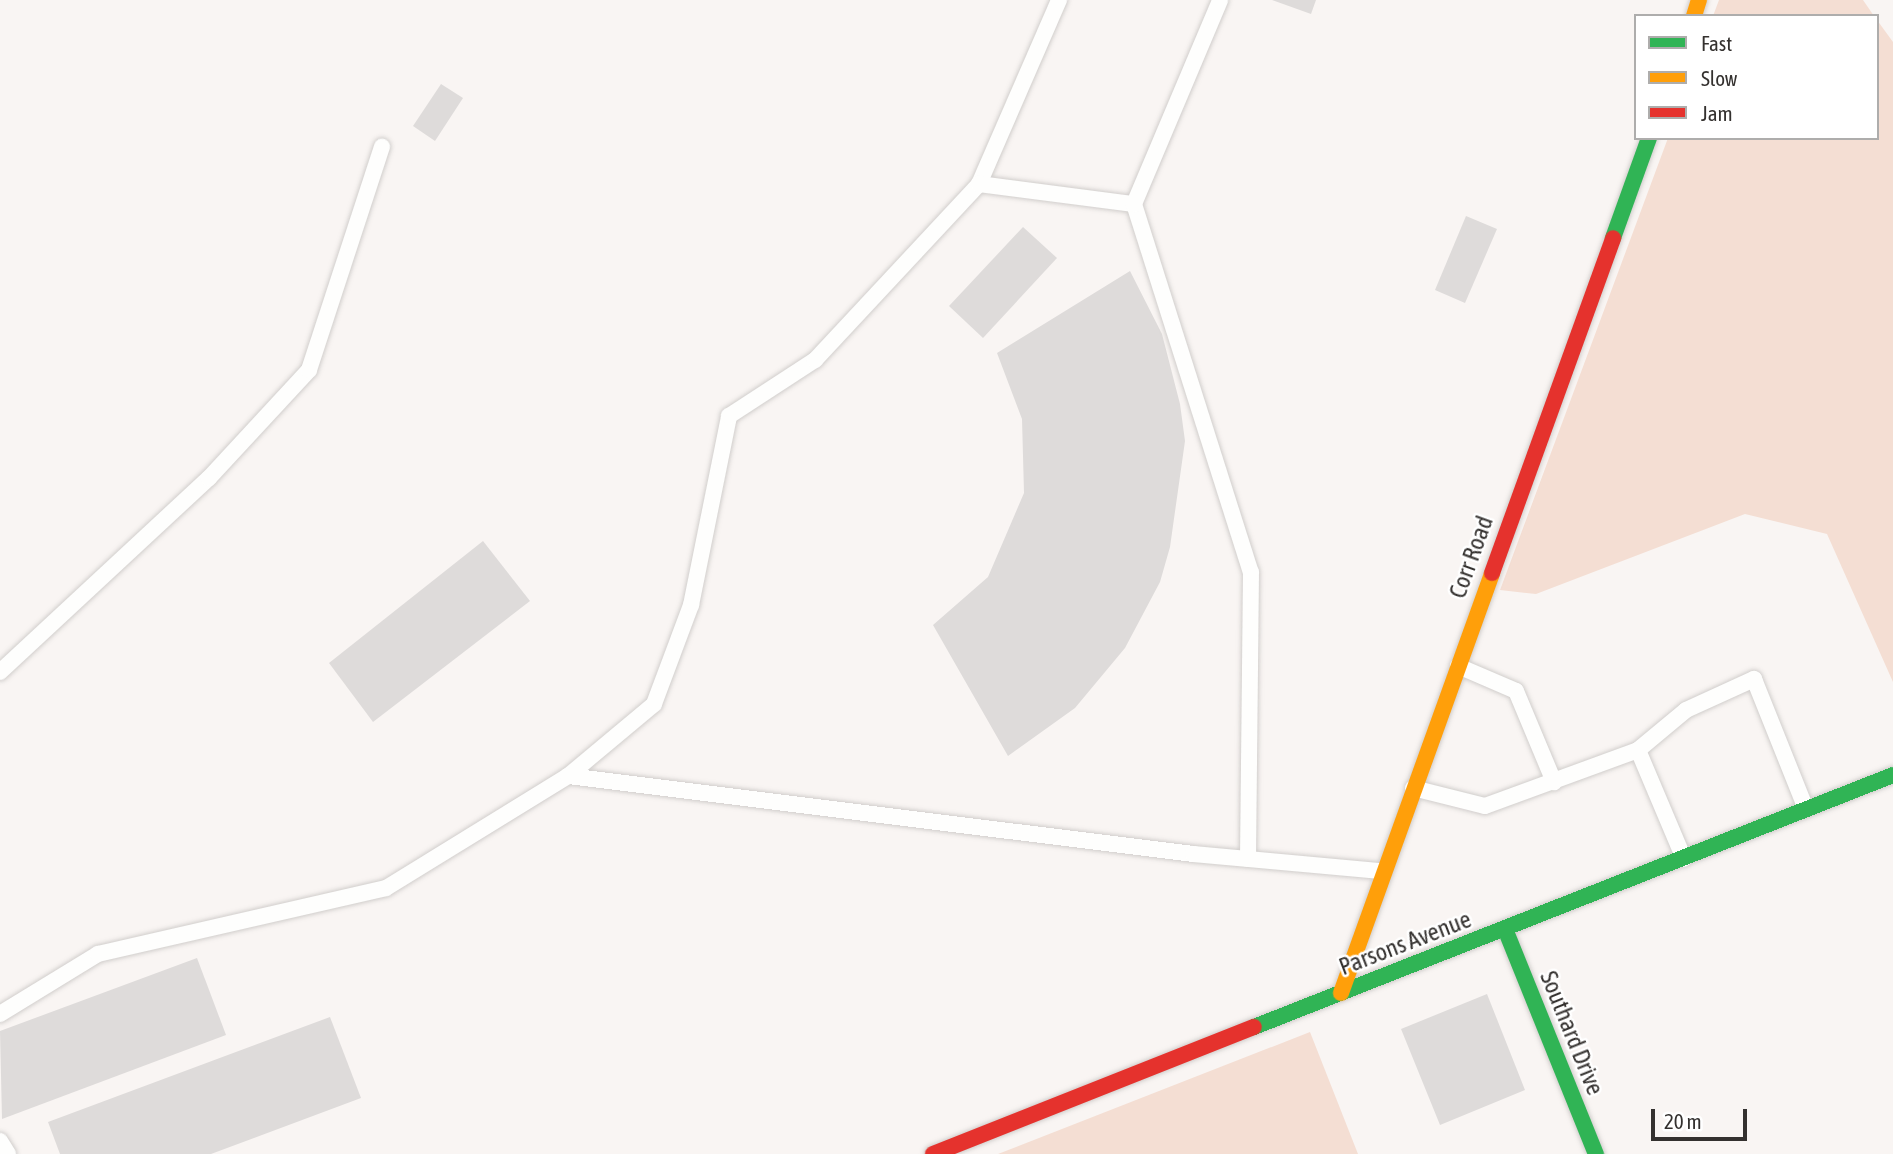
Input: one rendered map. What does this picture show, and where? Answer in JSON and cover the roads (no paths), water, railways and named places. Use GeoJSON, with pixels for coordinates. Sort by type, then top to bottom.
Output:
{"type":"FeatureCollection","features":[{"type":"Feature","properties":{"kind":"street","name":"Corr Road"},"geometry":{"type":"LineString","coordinates":[[1341,993],[1381,871],[1648,140]]}},
{"type":"Feature","properties":{"kind":"street","name":"Parsons Avenue"},"geometry":{"type":"LineString","coordinates":[[933,1154],[1893,775]]}},
{"type":"Feature","properties":{"kind":"street","name":"Southard Drive"},"geometry":{"type":"LineString","coordinates":[[1505,929],[1596,1154]]}},
{"type":"Feature","properties":{"kind":"lane"},"geometry":{"type":"LineString","coordinates":[[0,1014],[98,954],[386,888],[568,776],[654,704],[691,605],[729,415],[815,360],[979,184],[1059,0]]}},
{"type":"Feature","properties":{"kind":"lane"},"geometry":{"type":"LineString","coordinates":[[1220,0],[1134,204],[1251,572],[1248,859]]}},
{"type":"Feature","properties":{"kind":"lane"},"geometry":{"type":"LineString","coordinates":[[0,672],[209,478],[309,370],[382,147]]}},
{"type":"Feature","properties":{"kind":"lane"},"geometry":{"type":"LineString","coordinates":[[979,184],[1134,204]]}},
{"type":"Feature","properties":{"kind":"lane"},"geometry":{"type":"LineString","coordinates":[[1456,665],[1516,691],[1554,782]]}},
{"type":"Feature","properties":{"kind":"lane"},"geometry":{"type":"LineString","coordinates":[[1412,788],[1485,806],[1638,750],[1686,710],[1754,679],[1806,809]]}},
{"type":"Feature","properties":{"kind":"lane"},"geometry":{"type":"LineString","coordinates":[[1638,750],[1684,859]]}},
{"type":"Feature","properties":{"kind":"lane"},"geometry":{"type":"LineString","coordinates":[[568,776],[1248,859],[1381,871]]}},
{"type":"Feature","properties":{"kind":"lane"},"geometry":{"type":"LineString","coordinates":[[0,1142],[8,1154]]}}]}
